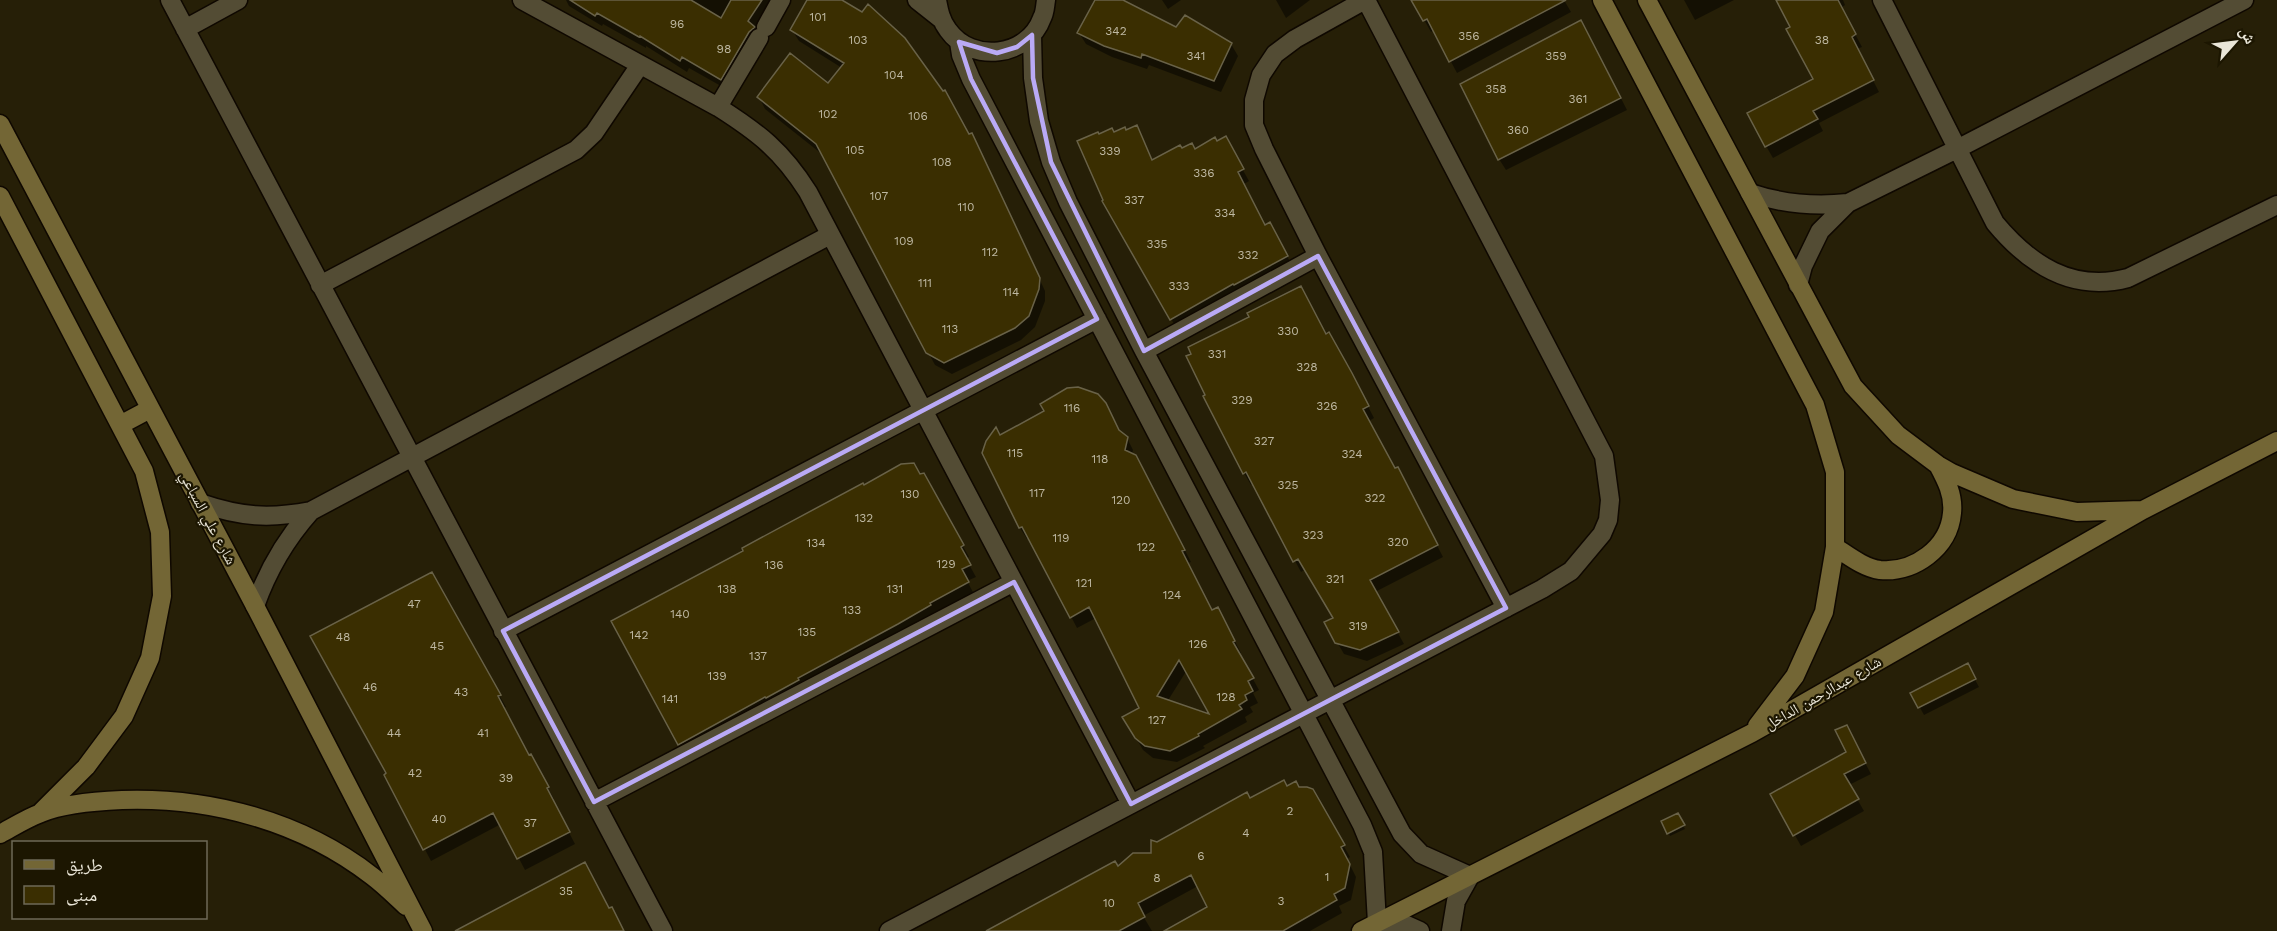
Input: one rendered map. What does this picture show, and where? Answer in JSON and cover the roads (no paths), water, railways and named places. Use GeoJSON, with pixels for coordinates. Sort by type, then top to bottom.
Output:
{"type":"FeatureCollection","features":[{"type":"Feature","properties":{"kind":"street"},"geometry":{"type":"LineString","coordinates":[[170,0],[663,931]]}},
{"type":"Feature","properties":{"kind":"street"},"geometry":{"type":"LineString","coordinates":[[185,29],[238,0]]}},
{"type":"Feature","properties":{"kind":"street"},"geometry":{"type":"LineString","coordinates":[[522,0],[718,107],[772,145],[792,167],[808,192],[1131,804]]}},
{"type":"Feature","properties":{"kind":"street"},"geometry":{"type":"LineString","coordinates":[[718,107],[781,0]]}},
{"type":"Feature","properties":{"kind":"street"},"geometry":{"type":"LineString","coordinates":[[917,0],[941,19]]}},
{"type":"Feature","properties":{"kind":"street"},"geometry":{"type":"LineString","coordinates":[[937,0],[941,19],[959,42],[977,51],[997,53],[1017,47],[1032,35],[1042,18],[1046,0]]}},
{"type":"Feature","properties":{"kind":"street"},"geometry":{"type":"LineString","coordinates":[[889,931],[1506,608],[1571,572],[1602,534],[1608,520],[1610,500],[1604,456],[1366,0],[1295,39],[1275,54],[1261,75],[1254,99],[1254,125],[1318,256],[1506,608]]}},
{"type":"Feature","properties":{"kind":"street"},"geometry":{"type":"LineString","coordinates":[[1602,0],[1815,405],[1835,472],[1835,547],[1824,612],[1795,676],[1752,733]]}},
{"type":"Feature","properties":{"kind":"street"},"geometry":{"type":"LineString","coordinates":[[1647,0],[1853,386],[1898,435],[1938,465],[2013,499],[2077,512],[2144,510]]}},
{"type":"Feature","properties":{"kind":"street"},"geometry":{"type":"LineString","coordinates":[[1882,0],[1988,211],[2004,234],[2021,252],[2061,276],[2116,281],[2128,278],[2277,205]]}},
{"type":"Feature","properties":{"kind":"street"},"geometry":{"type":"LineString","coordinates":[[1798,285],[1806,257],[1820,231],[1848,203],[2244,0]]}},
{"type":"Feature","properties":{"kind":"street"},"geometry":{"type":"LineString","coordinates":[[1032,35],[1033,78],[1040,121],[1051,162],[1068,202],[1144,351],[1402,834],[1421,854],[1470,876],[1456,901],[1451,931]]}},
{"type":"Feature","properties":{"kind":"street"},"geometry":{"type":"LineString","coordinates":[[959,42],[970,79],[1362,825],[1373,852],[1369,927],[1400,922],[1419,931]]}},
{"type":"Feature","properties":{"kind":"street"},"geometry":{"type":"LineString","coordinates":[[320,285],[576,150],[594,133],[640,65]]}},
{"type":"Feature","properties":{"kind":"street","name":"شارع علي السباعي"},"geometry":{"type":"LineString","coordinates":[[0,124],[255,606],[414,913]]}},
{"type":"Feature","properties":{"kind":"street"},"geometry":{"type":"LineString","coordinates":[[1750,193],[1769,199],[1808,205],[1848,203]]}},
{"type":"Feature","properties":{"kind":"street"},"geometry":{"type":"LineString","coordinates":[[0,196],[144,471],[160,532],[162,596],[150,658],[124,716],[86,767],[41,812],[0,834]]}},
{"type":"Feature","properties":{"kind":"street"},"geometry":{"type":"LineString","coordinates":[[200,503],[227,512],[255,517],[284,516],[311,511],[830,235]]}},
{"type":"Feature","properties":{"kind":"street"},"geometry":{"type":"LineString","coordinates":[[1144,351],[1318,256]]}},
{"type":"Feature","properties":{"kind":"street"},"geometry":{"type":"LineString","coordinates":[[503,632],[1096,319]]}},
{"type":"Feature","properties":{"kind":"street"},"geometry":{"type":"LineString","coordinates":[[120,425],[150,409]]}},
{"type":"Feature","properties":{"kind":"street","name":"شارع عبدالرحمن الداخل"},"geometry":{"type":"LineString","coordinates":[[1369,927],[1752,733],[2144,510],[2277,441]]}},
{"type":"Feature","properties":{"kind":"street"},"geometry":{"type":"LineString","coordinates":[[1835,547],[1856,561],[1880,570],[1905,568],[1928,557],[1944,538],[1952,513],[1950,488],[1938,465]]}},
{"type":"Feature","properties":{"kind":"street"},"geometry":{"type":"LineString","coordinates":[[255,606],[264,579],[277,554],[292,531],[311,511]]}},
{"type":"Feature","properties":{"kind":"street"},"geometry":{"type":"LineString","coordinates":[[594,802],[1014,582]]}},
{"type":"Feature","properties":{"kind":"street"},"geometry":{"type":"LineString","coordinates":[[41,812],[98,801],[156,799],[213,806],[258,818],[322,844],[371,875],[414,913],[423,931]]}}]}
